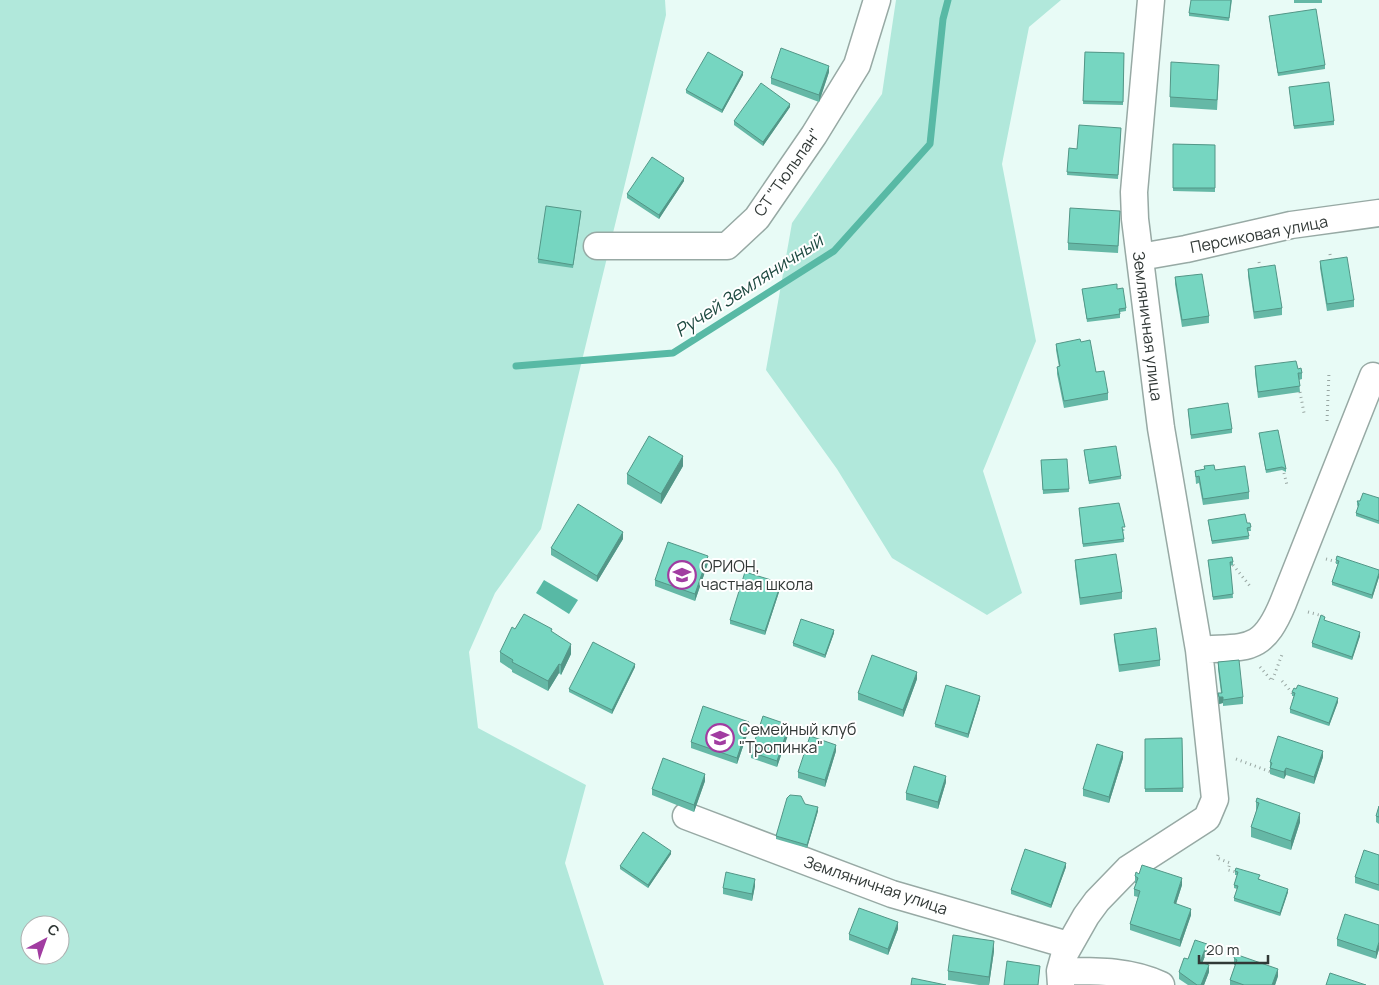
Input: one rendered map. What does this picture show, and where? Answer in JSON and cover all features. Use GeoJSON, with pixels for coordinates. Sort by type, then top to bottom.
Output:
{"type":"FeatureCollection","features":[{"type":"Feature","properties":{"kind":"street","name":"СТ \"Тюльпан\""},"geometry":{"type":"LineString","coordinates":[[597,246],[727,246],[757,218],[814,135],[857,65],[876,0]]}},
{"type":"Feature","properties":{"kind":"street","name":"Земляничная улица"},"geometry":{"type":"LineString","coordinates":[[1061,978],[1068,945],[1086,916],[1120,876],[1136,863],[1198,825],[1212,809],[1215,799],[1199,650],[1161,428],[1135,220],[1134,192],[1151,0]]}},
{"type":"Feature","properties":{"kind":"street","name":"Персиковая улица"},"geometry":{"type":"LineString","coordinates":[[1140,256],[1196,247],[1291,225],[1379,213]]}},
{"type":"Feature","properties":{"kind":"street"},"geometry":{"type":"LineString","coordinates":[[1199,650],[1246,646],[1257,642],[1268,634],[1283,603],[1372,376]]}},
{"type":"Feature","properties":{"kind":"street","name":"Земляничная улица"},"geometry":{"type":"LineString","coordinates":[[686,816],[892,894],[1068,945]]}},
{"type":"Feature","properties":{"kind":"street"},"geometry":{"type":"LineString","coordinates":[[1061,978],[1117,972],[1161,985]]}},
{"type":"Feature","properties":{"kind":"path"},"geometry":{"type":"LineString","coordinates":[[1330,254],[1332,266]]}},
{"type":"Feature","properties":{"kind":"path"},"geometry":{"type":"LineString","coordinates":[[1259,262],[1261,274]]}},
{"type":"Feature","properties":{"kind":"path"},"geometry":{"type":"LineString","coordinates":[[1300,392],[1304,413]]}},
{"type":"Feature","properties":{"kind":"path"},"geometry":{"type":"LineString","coordinates":[[1284,473],[1287,484]]}},
{"type":"Feature","properties":{"kind":"path"},"geometry":{"type":"LineString","coordinates":[[1326,559],[1337,562]]}},
{"type":"Feature","properties":{"kind":"path"},"geometry":{"type":"LineString","coordinates":[[1233,565],[1250,586]]}},
{"type":"Feature","properties":{"kind":"path"},"geometry":{"type":"LineString","coordinates":[[1308,612],[1324,616],[1322,619]]}},
{"type":"Feature","properties":{"kind":"path"},"geometry":{"type":"LineString","coordinates":[[1282,681],[1293,694]]}},
{"type":"Feature","properties":{"kind":"path"},"geometry":{"type":"LineString","coordinates":[[1236,759],[1271,772]]}},
{"type":"Feature","properties":{"kind":"path"},"geometry":{"type":"LineString","coordinates":[[1218,855],[1217,858],[1230,863],[1228,870],[1236,872]]}},
{"type":"Feature","properties":{"kind":"shaded area"},"geometry":{"type":"Polygon","coordinates":[[[0,0],[665,0],[666,15],[541,529],[495,593],[469,652],[478,728],[586,785],[565,863],[604,985],[0,985],[0,0]]]}},
{"type":"Feature","properties":{"kind":"shaded area"},"geometry":{"type":"Polygon","coordinates":[[[896,0],[1061,0],[1029,27],[1002,164],[1036,341],[983,471],[1022,593],[987,615],[892,558],[837,469],[766,370],[792,223],[882,94],[896,0]]]}},
{"type":"Feature","properties":{"kind":"shaded area"},"geometry":{"type":"Polygon","coordinates":[[[544,580],[578,600],[569,614],[536,593],[544,580]]]}},
{"type":"Feature","properties":{"kind":"building"},"geometry":{"type":"Polygon","coordinates":[[[1191,0],[1231,0],[1229,18],[1189,13],[1191,0]]]}},
{"type":"Feature","properties":{"kind":"building"},"geometry":{"type":"Polygon","coordinates":[[[1316,9],[1325,65],[1278,73],[1269,16],[1316,9]]]}},
{"type":"Feature","properties":{"kind":"building"},"geometry":{"type":"Polygon","coordinates":[[[781,48],[829,66],[819,95],[771,78],[781,48]]]}},
{"type":"Feature","properties":{"kind":"building"},"geometry":{"type":"Polygon","coordinates":[[[708,52],[743,72],[722,110],[686,90],[708,52]]]}},
{"type":"Feature","properties":{"kind":"building"},"geometry":{"type":"Polygon","coordinates":[[[1085,52],[1124,53],[1123,102],[1083,101],[1085,52]]]}},
{"type":"Feature","properties":{"kind":"building"},"geometry":{"type":"Polygon","coordinates":[[[1171,62],[1219,65],[1217,100],[1170,97],[1171,62]]]}},
{"type":"Feature","properties":{"kind":"building"},"geometry":{"type":"Polygon","coordinates":[[[1329,82],[1334,121],[1294,126],[1289,87],[1329,82]]]}},
{"type":"Feature","properties":{"kind":"building"},"geometry":{"type":"Polygon","coordinates":[[[761,83],[790,104],[763,142],[734,121],[761,83]]]}},
{"type":"Feature","properties":{"kind":"building"},"geometry":{"type":"Polygon","coordinates":[[[1079,125],[1121,128],[1118,175],[1067,172],[1069,148],[1077,149],[1079,125]]]}},
{"type":"Feature","properties":{"kind":"building"},"geometry":{"type":"Polygon","coordinates":[[[1173,144],[1215,145],[1215,188],[1173,188],[1173,144]]]}},
{"type":"Feature","properties":{"kind":"building"},"geometry":{"type":"Polygon","coordinates":[[[652,157],[684,178],[659,215],[627,194],[652,157]]]}},
{"type":"Feature","properties":{"kind":"building"},"geometry":{"type":"Polygon","coordinates":[[[546,206],[581,211],[573,265],[538,259],[546,206]]]}},
{"type":"Feature","properties":{"kind":"building"},"geometry":{"type":"Polygon","coordinates":[[[1070,208],[1120,211],[1118,246],[1068,243],[1070,208]]]}},
{"type":"Feature","properties":{"kind":"building"},"geometry":{"type":"Polygon","coordinates":[[[1347,257],[1354,300],[1327,304],[1320,261],[1347,257]]]}},
{"type":"Feature","properties":{"kind":"building"},"geometry":{"type":"Polygon","coordinates":[[[1275,265],[1282,308],[1254,312],[1248,269],[1275,265]]]}},
{"type":"Feature","properties":{"kind":"building"},"geometry":{"type":"Polygon","coordinates":[[[1202,274],[1209,316],[1182,320],[1175,277],[1202,274]]]}},
{"type":"Feature","properties":{"kind":"building"},"geometry":{"type":"Polygon","coordinates":[[[1117,284],[1117,289],[1123,288],[1126,308],[1119,309],[1120,314],[1087,319],[1082,289],[1117,284]]]}},
{"type":"Feature","properties":{"kind":"building"},"geometry":{"type":"Polygon","coordinates":[[[1080,339],[1081,342],[1090,340],[1096,372],[1104,371],[1108,393],[1064,401],[1057,367],[1060,366],[1056,344],[1080,339]]]}},
{"type":"Feature","properties":{"kind":"building"},"geometry":{"type":"Polygon","coordinates":[[[1296,361],[1298,369],[1301,368],[1302,373],[1298,373],[1300,386],[1258,392],[1255,366],[1296,361]]]}},
{"type":"Feature","properties":{"kind":"building"},"geometry":{"type":"Polygon","coordinates":[[[1228,403],[1232,429],[1191,435],[1188,409],[1228,403]]]}},
{"type":"Feature","properties":{"kind":"building"},"geometry":{"type":"Polygon","coordinates":[[[1278,430],[1286,469],[1282,467],[1266,470],[1259,433],[1278,430]]]}},
{"type":"Feature","properties":{"kind":"building"},"geometry":{"type":"Polygon","coordinates":[[[649,436],[683,456],[661,494],[627,474],[649,436]]]}},
{"type":"Feature","properties":{"kind":"building"},"geometry":{"type":"Polygon","coordinates":[[[1116,446],[1121,476],[1089,481],[1084,450],[1116,446]]]}},
{"type":"Feature","properties":{"kind":"building"},"geometry":{"type":"Polygon","coordinates":[[[1067,459],[1069,489],[1043,490],[1041,460],[1067,459]]]}},
{"type":"Feature","properties":{"kind":"building"},"geometry":{"type":"Polygon","coordinates":[[[1214,465],[1215,470],[1245,466],[1249,492],[1203,499],[1199,476],[1196,477],[1195,471],[1205,469],[1204,466],[1214,465]]]}},
{"type":"Feature","properties":{"kind":"building"},"geometry":{"type":"Polygon","coordinates":[[[1363,493],[1379,498],[1379,521],[1356,513],[1359,504],[1357,501],[1360,501],[1363,493]]]}},
{"type":"Feature","properties":{"kind":"building"},"geometry":{"type":"Polygon","coordinates":[[[1119,503],[1125,527],[1122,527],[1124,539],[1083,544],[1079,508],[1119,503]]]}},
{"type":"Feature","properties":{"kind":"building"},"geometry":{"type":"Polygon","coordinates":[[[578,504],[623,532],[597,576],[551,548],[578,504]]]}},
{"type":"Feature","properties":{"kind":"building"},"geometry":{"type":"Polygon","coordinates":[[[1245,514],[1247,523],[1250,523],[1251,527],[1247,528],[1249,536],[1212,541],[1208,520],[1245,514]]]}},
{"type":"Feature","properties":{"kind":"building","name":"ОРИОН, частная школа"},"geometry":{"type":"Polygon","coordinates":[[[668,542],[708,556],[695,594],[655,580],[668,542]]]}},
{"type":"Feature","properties":{"kind":"building"},"geometry":{"type":"Polygon","coordinates":[[[1116,554],[1122,592],[1080,598],[1075,560],[1116,554]]]}},
{"type":"Feature","properties":{"kind":"building"},"geometry":{"type":"Polygon","coordinates":[[[1337,556],[1379,570],[1372,595],[1332,582],[1339,561],[1336,560],[1337,556]]]}},
{"type":"Feature","properties":{"kind":"building"},"geometry":{"type":"Polygon","coordinates":[[[1232,557],[1233,562],[1230,562],[1233,594],[1213,597],[1208,560],[1232,557]]]}},
{"type":"Feature","properties":{"kind":"building"},"geometry":{"type":"Polygon","coordinates":[[[745,572],[781,583],[765,631],[730,620],[745,572]]]}},
{"type":"Feature","properties":{"kind":"building"},"geometry":{"type":"Polygon","coordinates":[[[524,614],[552,629],[551,631],[571,644],[561,665],[559,664],[548,681],[512,662],[513,660],[500,652],[512,627],[515,629],[524,614]]]}},
{"type":"Feature","properties":{"kind":"building"},"geometry":{"type":"Polygon","coordinates":[[[1321,615],[1325,617],[1324,620],[1360,632],[1352,657],[1312,643],[1321,615]]]}},
{"type":"Feature","properties":{"kind":"building"},"geometry":{"type":"Polygon","coordinates":[[[801,619],[834,630],[825,655],[793,643],[801,619]]]}},
{"type":"Feature","properties":{"kind":"building"},"geometry":{"type":"Polygon","coordinates":[[[1156,628],[1160,660],[1119,665],[1114,634],[1156,628]]]}},
{"type":"Feature","properties":{"kind":"building"},"geometry":{"type":"Polygon","coordinates":[[[593,642],[635,664],[612,710],[569,689],[593,642]]]}},
{"type":"Feature","properties":{"kind":"building"},"geometry":{"type":"Polygon","coordinates":[[[872,655],[917,672],[903,710],[858,693],[872,655]]]}},
{"type":"Feature","properties":{"kind":"building"},"geometry":{"type":"Polygon","coordinates":[[[1239,660],[1243,697],[1223,700],[1223,697],[1219,697],[1218,693],[1222,693],[1218,662],[1239,660]]]}},
{"type":"Feature","properties":{"kind":"building"},"geometry":{"type":"Polygon","coordinates":[[[946,685],[980,696],[968,734],[935,724],[946,685]]]}},
{"type":"Feature","properties":{"kind":"building"},"geometry":{"type":"Polygon","coordinates":[[[1298,685],[1338,698],[1329,723],[1290,709],[1295,693],[1292,692],[1298,685]]]}},
{"type":"Feature","properties":{"kind":"building","name":"Семейный клуб \"Тропинка\""},"geometry":{"type":"Polygon","coordinates":[[[703,706],[749,722],[737,758],[691,742],[703,706]]]}},
{"type":"Feature","properties":{"kind":"building"},"geometry":{"type":"Polygon","coordinates":[[[763,716],[789,725],[777,761],[751,752],[763,716]]]}},
{"type":"Feature","properties":{"kind":"building"},"geometry":{"type":"Polygon","coordinates":[[[810,736],[836,745],[825,780],[798,772],[810,736]]]}},
{"type":"Feature","properties":{"kind":"building"},"geometry":{"type":"Polygon","coordinates":[[[1278,736],[1323,751],[1314,777],[1286,768],[1284,772],[1270,768],[1278,736]]]}},
{"type":"Feature","properties":{"kind":"building"},"geometry":{"type":"Polygon","coordinates":[[[1182,738],[1183,788],[1145,789],[1145,739],[1182,738]]]}},
{"type":"Feature","properties":{"kind":"building"},"geometry":{"type":"Polygon","coordinates":[[[1097,744],[1123,752],[1109,797],[1083,789],[1097,744]]]}},
{"type":"Feature","properties":{"kind":"building"},"geometry":{"type":"Polygon","coordinates":[[[663,758],[705,774],[694,805],[652,789],[663,758]]]}},
{"type":"Feature","properties":{"kind":"building"},"geometry":{"type":"Polygon","coordinates":[[[914,766],[946,776],[938,802],[906,793],[914,766]]]}},
{"type":"Feature","properties":{"kind":"building"},"geometry":{"type":"Polygon","coordinates":[[[790,795],[801,796],[805,804],[818,807],[807,845],[776,836],[787,798],[790,795]]]}},
{"type":"Feature","properties":{"kind":"building"},"geometry":{"type":"Polygon","coordinates":[[[1257,798],[1300,813],[1291,841],[1251,827],[1259,803],[1256,802],[1257,798]]]}},
{"type":"Feature","properties":{"kind":"building"},"geometry":{"type":"Polygon","coordinates":[[[1379,806],[1379,817],[1376,816],[1379,806]]]}},
{"type":"Feature","properties":{"kind":"building"},"geometry":{"type":"Polygon","coordinates":[[[643,832],[671,851],[648,885],[620,866],[643,832]]]}},
{"type":"Feature","properties":{"kind":"building"},"geometry":{"type":"Polygon","coordinates":[[[1025,849],[1066,863],[1051,905],[1011,890],[1025,849]]]}},
{"type":"Feature","properties":{"kind":"building"},"geometry":{"type":"Polygon","coordinates":[[[1364,850],[1379,855],[1379,885],[1355,877],[1364,850]]]}},
{"type":"Feature","properties":{"kind":"building"},"geometry":{"type":"Polygon","coordinates":[[[1142,865],[1182,878],[1174,903],[1191,909],[1180,940],[1130,924],[1140,891],[1134,889],[1138,878],[1135,876],[1136,872],[1139,874],[1142,865]]]}},
{"type":"Feature","properties":{"kind":"building"},"geometry":{"type":"Polygon","coordinates":[[[1236,868],[1260,875],[1258,879],[1288,889],[1280,913],[1234,898],[1238,886],[1234,885],[1238,872],[1235,871],[1236,868]]]}},
{"type":"Feature","properties":{"kind":"building"},"geometry":{"type":"Polygon","coordinates":[[[726,872],[755,879],[752,894],[723,888],[726,872]]]}},
{"type":"Feature","properties":{"kind":"building"},"geometry":{"type":"Polygon","coordinates":[[[859,908],[898,922],[888,949],[849,934],[859,908]]]}},
{"type":"Feature","properties":{"kind":"building"},"geometry":{"type":"Polygon","coordinates":[[[1345,914],[1379,925],[1379,942],[1376,952],[1337,939],[1345,914]]]}},
{"type":"Feature","properties":{"kind":"building"},"geometry":{"type":"Polygon","coordinates":[[[953,935],[994,941],[989,977],[948,971],[953,935]]]}},
{"type":"Feature","properties":{"kind":"building"},"geometry":{"type":"Polygon","coordinates":[[[1195,940],[1207,944],[1200,962],[1209,965],[1201,985],[1197,985],[1179,972],[1184,958],[1188,959],[1195,940]]]}},
{"type":"Feature","properties":{"kind":"building"},"geometry":{"type":"Polygon","coordinates":[[[1235,954],[1278,969],[1272,985],[1244,985],[1230,980],[1237,960],[1234,958],[1235,954]]]}},
{"type":"Feature","properties":{"kind":"building"},"geometry":{"type":"Polygon","coordinates":[[[1007,961],[1040,966],[1038,985],[1004,985],[1007,961]]]}},
{"type":"Feature","properties":{"kind":"building"},"geometry":{"type":"Polygon","coordinates":[[[1330,973],[1366,985],[1326,985],[1330,973]]]}},
{"type":"Feature","properties":{"kind":"building"},"geometry":{"type":"Polygon","coordinates":[[[912,978],[946,985],[911,985],[912,978]]]}},
{"type":"Feature","properties":{"kind":"waterway","name":"Ручей Земляничный"},"geometry":{"type":"LineString","coordinates":[[516,366],[673,353],[834,251],[930,144],[943,19],[948,0]]}},
{"type":"Feature","properties":{"kind":"place","name":"ОРИОН, частная школа"},"geometry":{"type":"Point","coordinates":[682,575]}},
{"type":"Feature","properties":{"kind":"place","name":"Семейный клуб \"Тропинка\""},"geometry":{"type":"Point","coordinates":[720,738]}}]}
